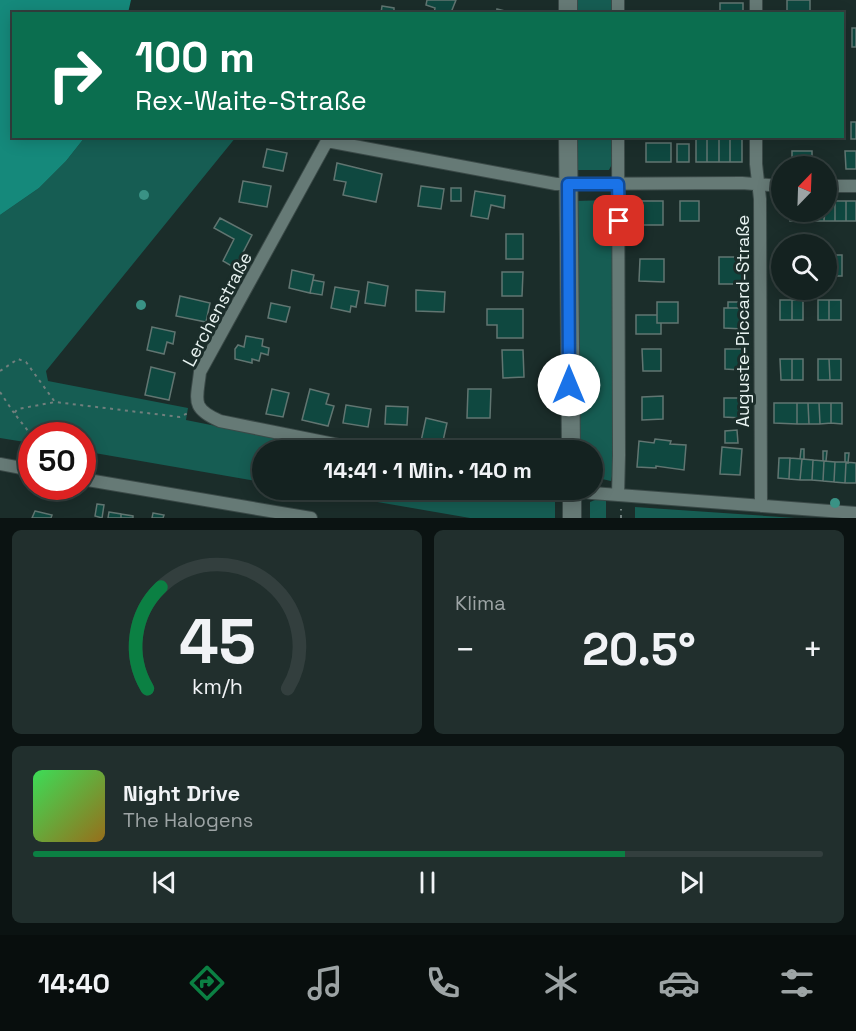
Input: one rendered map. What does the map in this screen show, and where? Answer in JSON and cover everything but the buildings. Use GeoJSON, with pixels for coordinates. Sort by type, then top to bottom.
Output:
{"type":"FeatureCollection","features":[{"type":"Feature","properties":{"kind":"main road"},"geometry":{"type":"LineString","coordinates":[[568,138],[570,440]]}},
{"type":"Feature","properties":{"kind":"main road"},"geometry":{"type":"LineString","coordinates":[[571,500],[572,518]]}},
{"type":"Feature","properties":{"kind":"street"},"geometry":{"type":"LineString","coordinates":[[618,138],[618,495]]}},
{"type":"Feature","properties":{"kind":"street","name":"Auguste-Piccard-Straße"},"geometry":{"type":"LineString","coordinates":[[756,138],[759,185],[761,506]]}},
{"type":"Feature","properties":{"kind":"street","name":"Lerchenstraße"},"geometry":{"type":"LineString","coordinates":[[197,403],[200,372],[327,141],[556,184],[568,184]]}},
{"type":"Feature","properties":{"kind":"street"},"geometry":{"type":"LineString","coordinates":[[568,184],[742,183],[771,186]]}},
{"type":"Feature","properties":{"kind":"street"},"geometry":{"type":"LineString","coordinates":[[837,186],[856,186]]}},
{"type":"Feature","properties":{"kind":"street"},"geometry":{"type":"LineString","coordinates":[[197,403],[204,414],[220,421],[314,440]]}},
{"type":"Feature","properties":{"kind":"street"},"geometry":{"type":"LineString","coordinates":[[0,464],[18,467]]}},
{"type":"Feature","properties":{"kind":"street"},"geometry":{"type":"LineString","coordinates":[[96,481],[311,518]]}},
{"type":"Feature","properties":{"kind":"street"},"geometry":{"type":"LineString","coordinates":[[603,493],[856,513]]}},
{"type":"Feature","properties":{"kind":"path"},"geometry":{"type":"LineString","coordinates":[[0,371],[18,359],[26,362],[55,402]]}},
{"type":"Feature","properties":{"kind":"path"},"geometry":{"type":"LineString","coordinates":[[0,392],[21,422]]}},
{"type":"Feature","properties":{"kind":"path"},"geometry":{"type":"LineString","coordinates":[[14,413],[18,409],[55,402],[180,417],[187,414],[197,403]]}},
{"type":"Feature","properties":{"kind":"shaded area"},"geometry":{"type":"Polygon","coordinates":[[[0,0],[131,0],[128,12],[12,12],[12,138],[84,138],[66,161],[39,188],[0,215],[0,0]]]}},
{"type":"Feature","properties":{"kind":"shaded area"},"geometry":{"type":"Polygon","coordinates":[[[575,0],[613,0],[613,12],[575,12],[575,0]]]}},
{"type":"Feature","properties":{"kind":"shaded area"},"geometry":{"type":"Polygon","coordinates":[[[84,138],[235,138],[46,371],[48,381],[188,408],[186,420],[287,440],[252,440],[252,480],[96,453],[96,422],[18,422],[18,441],[0,438],[0,215],[39,188],[66,161],[84,138]]]}},
{"type":"Feature","properties":{"kind":"shaded area"},"geometry":{"type":"Polygon","coordinates":[[[576,138],[613,138],[612,164],[609,170],[575,170],[576,138]]]}},
{"type":"Feature","properties":{"kind":"shaded area"},"geometry":{"type":"Polygon","coordinates":[[[609,200],[613,208],[613,471],[611,481],[603,479],[603,440],[579,440],[575,201],[609,200]]]}},
{"type":"Feature","properties":{"kind":"shaded area"},"geometry":{"type":"Polygon","coordinates":[[[366,500],[555,500],[555,518],[470,518],[366,500]]]}},
{"type":"Feature","properties":{"kind":"shaded area"},"geometry":{"type":"Polygon","coordinates":[[[606,500],[606,518],[590,518],[590,502],[606,500]]]}},
{"type":"Feature","properties":{"kind":"shaded area"},"geometry":{"type":"Polygon","coordinates":[[[635,507],[795,518],[635,518],[635,507]]]}},
{"type":"Feature","properties":{"kind":"route"},"geometry":{"type":"LineString","coordinates":[[569,385],[568,184],[618,184],[619,221]]}}]}
